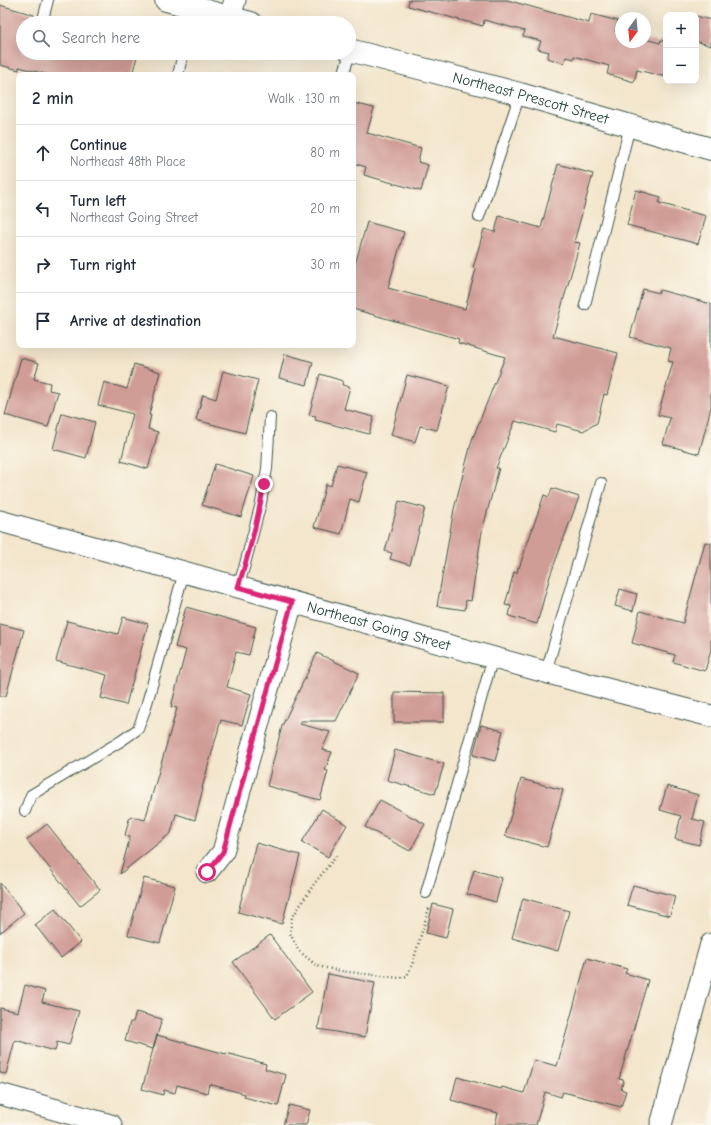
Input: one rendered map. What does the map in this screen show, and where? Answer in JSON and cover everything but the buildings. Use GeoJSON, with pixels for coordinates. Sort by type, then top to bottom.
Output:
{"type":"FeatureCollection","features":[{"type":"Feature","properties":{"kind":"street"},"geometry":{"type":"LineString","coordinates":[[166,0],[193,15],[232,9],[242,16]]}},
{"type":"Feature","properties":{"kind":"street","name":"Northeast Prescott Street"},"geometry":{"type":"LineString","coordinates":[[356,52],[520,94],[711,150]]}},
{"type":"Feature","properties":{"kind":"street","name":"Northeast Going Street"},"geometry":{"type":"LineString","coordinates":[[0,521],[546,672],[711,716]]}},
{"type":"Feature","properties":{"kind":"street"},"geometry":{"type":"LineString","coordinates":[[207,872],[223,852],[292,602]]}},
{"type":"Feature","properties":{"kind":"street"},"geometry":{"type":"LineString","coordinates":[[660,1125],[711,944]]}},
{"type":"Feature","properties":{"kind":"street"},"geometry":{"type":"LineString","coordinates":[[0,1094],[111,1125]]}},
{"type":"Feature","properties":{"kind":"lane"},"geometry":{"type":"LineString","coordinates":[[44,16],[48,0]]}},
{"type":"Feature","properties":{"kind":"lane"},"geometry":{"type":"LineString","coordinates":[[179,72],[181,60]]}},
{"type":"Feature","properties":{"kind":"lane"},"geometry":{"type":"LineString","coordinates":[[344,72],[347,60]]}},
{"type":"Feature","properties":{"kind":"lane"},"geometry":{"type":"LineString","coordinates":[[479,217],[520,94]]}},
{"type":"Feature","properties":{"kind":"lane"},"geometry":{"type":"LineString","coordinates":[[585,305],[630,126]]}},
{"type":"Feature","properties":{"kind":"lane"},"geometry":{"type":"LineString","coordinates":[[238,587],[261,503],[267,469],[270,417]]}},
{"type":"Feature","properties":{"kind":"lane"},"geometry":{"type":"LineString","coordinates":[[546,672],[601,483]]}},
{"type":"Feature","properties":{"kind":"lane"},"geometry":{"type":"LineString","coordinates":[[25,811],[31,795],[121,741],[138,729],[146,710],[184,572]]}},
{"type":"Feature","properties":{"kind":"lane"},"geometry":{"type":"LineString","coordinates":[[426,893],[493,657]]}},
{"type":"Feature","properties":{"kind":"path"},"geometry":{"type":"LineString","coordinates":[[336,856],[314,884],[292,918],[290,932],[298,950],[317,966],[398,978],[407,976],[413,962],[431,904],[426,893]]}},
{"type":"Feature","properties":{"kind":"route"},"geometry":{"type":"LineString","coordinates":[[207,872],[223,852],[292,602],[238,587],[261,503],[264,484]]}}]}
